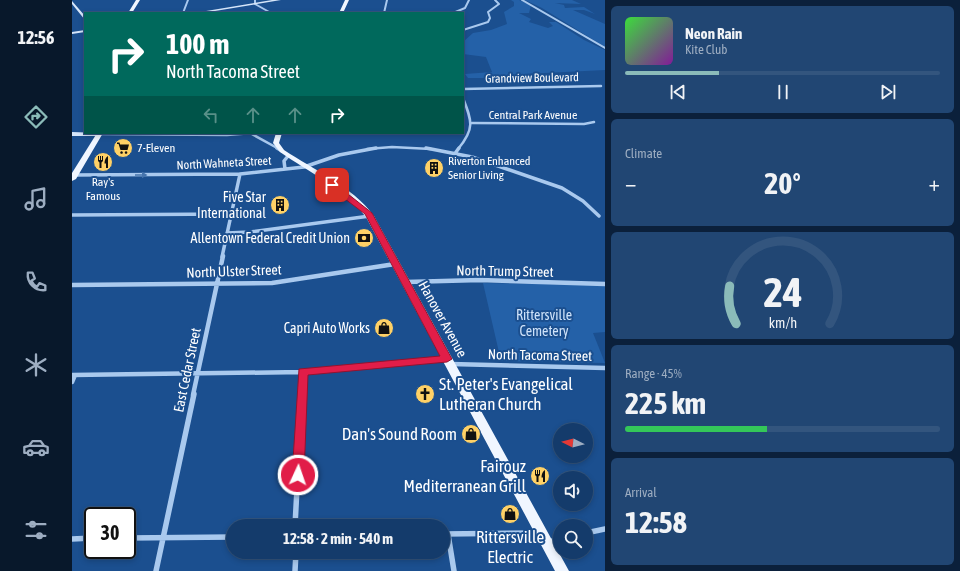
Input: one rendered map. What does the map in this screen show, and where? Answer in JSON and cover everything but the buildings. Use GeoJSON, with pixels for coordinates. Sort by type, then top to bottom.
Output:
{"type":"FeatureCollection","features":[{"type":"Feature","properties":{"kind":"main road"},"geometry":{"type":"LineString","coordinates":[[131,12],[138,0]]}},
{"type":"Feature","properties":{"kind":"main road"},"geometry":{"type":"LineString","coordinates":[[341,12],[347,0]]}},
{"type":"Feature","properties":{"kind":"main road"},"geometry":{"type":"LineString","coordinates":[[73,176],[99,134]]}},
{"type":"Feature","properties":{"kind":"main road"},"geometry":{"type":"LineString","coordinates":[[279,134],[276,143],[282,151]]}},
{"type":"Feature","properties":{"kind":"main road","name":"Hanover Avenue"},"geometry":{"type":"LineString","coordinates":[[282,151],[357,203],[370,216],[405,282],[549,538],[562,571]]}},
{"type":"Feature","properties":{"kind":"street"},"geometry":{"type":"LineString","coordinates":[[184,12],[188,0]]}},
{"type":"Feature","properties":{"kind":"street"},"geometry":{"type":"LineString","coordinates":[[201,12],[255,2],[279,0]]}},
{"type":"Feature","properties":{"kind":"street"},"geometry":{"type":"LineString","coordinates":[[384,12],[388,0]]}},
{"type":"Feature","properties":{"kind":"street"},"geometry":{"type":"LineString","coordinates":[[455,12],[465,8],[469,0]]}},
{"type":"Feature","properties":{"kind":"street"},"geometry":{"type":"LineString","coordinates":[[464,30],[488,22],[490,18],[488,12],[499,4],[495,0]]}},
{"type":"Feature","properties":{"kind":"street"},"geometry":{"type":"LineString","coordinates":[[522,0],[542,10],[582,37],[605,48]]}},
{"type":"Feature","properties":{"kind":"street"},"geometry":{"type":"LineString","coordinates":[[72,2],[84,18]]}},
{"type":"Feature","properties":{"kind":"street"},"geometry":{"type":"LineString","coordinates":[[255,2],[269,12]]}},
{"type":"Feature","properties":{"kind":"street"},"geometry":{"type":"LineString","coordinates":[[72,33],[84,31]]}},
{"type":"Feature","properties":{"kind":"street","name":"Grandview Boulevard"},"geometry":{"type":"LineString","coordinates":[[464,89],[601,86]]}},
{"type":"Feature","properties":{"kind":"street"},"geometry":{"type":"LineString","coordinates":[[456,152],[468,138],[472,123],[464,101]]}},
{"type":"Feature","properties":{"kind":"street","name":"Central Park Avenue"},"geometry":{"type":"LineString","coordinates":[[472,123],[584,124],[594,122]]}},
{"type":"Feature","properties":{"kind":"street"},"geometry":{"type":"LineString","coordinates":[[72,134],[99,134]]}},
{"type":"Feature","properties":{"kind":"street"},"geometry":{"type":"LineString","coordinates":[[253,134],[282,151]]}},
{"type":"Feature","properties":{"kind":"street","name":"North Wahneta Street"},"geometry":{"type":"LineString","coordinates":[[73,176],[240,174],[304,167],[344,154],[380,148],[424,148],[456,152],[562,188],[584,201],[599,216]]}},
{"type":"Feature","properties":{"kind":"street"},"geometry":{"type":"LineString","coordinates":[[285,169],[284,161],[288,156]]}},
{"type":"Feature","properties":{"kind":"street","name":"East Cedar Street"},"geometry":{"type":"LineString","coordinates":[[156,571],[240,174]]}},
{"type":"Feature","properties":{"kind":"street"},"geometry":{"type":"LineString","coordinates":[[72,215],[231,214]]}},
{"type":"Feature","properties":{"kind":"street"},"geometry":{"type":"LineString","coordinates":[[227,233],[250,232],[370,216]]}},
{"type":"Feature","properties":{"kind":"street","name":"North Ulster Street"},"geometry":{"type":"LineString","coordinates":[[72,285],[272,283],[396,264]]}},
{"type":"Feature","properties":{"kind":"street","name":"North Trump Street"},"geometry":{"type":"LineString","coordinates":[[405,282],[480,280],[605,284]]}},
{"type":"Feature","properties":{"kind":"street","name":"North Tacoma Street"},"geometry":{"type":"LineString","coordinates":[[74,375],[303,372],[449,361],[605,368]]}},
{"type":"Feature","properties":{"kind":"street"},"geometry":{"type":"LineString","coordinates":[[295,519],[303,372]]}},
{"type":"Feature","properties":{"kind":"street"},"geometry":{"type":"LineString","coordinates":[[72,382],[74,375]]}},
{"type":"Feature","properties":{"kind":"street"},"geometry":{"type":"LineString","coordinates":[[593,531],[605,528]]}},
{"type":"Feature","properties":{"kind":"street"},"geometry":{"type":"LineString","coordinates":[[450,534],[549,538]]}},
{"type":"Feature","properties":{"kind":"street"},"geometry":{"type":"LineString","coordinates":[[136,538],[226,537]]}},
{"type":"Feature","properties":{"kind":"street"},"geometry":{"type":"LineString","coordinates":[[72,539],[84,538]]}},
{"type":"Feature","properties":{"kind":"street"},"geometry":{"type":"LineString","coordinates":[[450,552],[454,571]]}},
{"type":"Feature","properties":{"kind":"street"},"geometry":{"type":"LineString","coordinates":[[295,571],[296,559]]}},
{"type":"Feature","properties":{"kind":"green space"},"geometry":{"type":"Polygon","coordinates":[[[511,0],[519,0],[531,5],[529,13],[519,13],[531,19],[529,22],[548,28],[553,26],[549,22],[556,22],[584,40],[605,50],[605,70],[524,74],[526,78],[468,78],[465,74],[492,72],[486,57],[464,54],[464,41],[473,33],[491,30],[507,24],[504,12],[514,6],[514,2],[511,0]]]}},
{"type":"Feature","properties":{"kind":"green space"},"geometry":{"type":"Polygon","coordinates":[[[525,0],[572,0],[581,4],[555,3],[564,5],[565,8],[584,7],[595,14],[584,10],[573,10],[605,24],[605,47],[542,8],[525,0]]]}},
{"type":"Feature","properties":{"kind":"green space","name":"Rittersville Cemetery"},"geometry":{"type":"Polygon","coordinates":[[[483,283],[605,285],[605,332],[593,333],[605,363],[501,361],[483,283]]]}},
{"type":"Feature","properties":{"kind":"place","name":"7-Eleven"},"geometry":{"type":"Point","coordinates":[123,148]}},
{"type":"Feature","properties":{"kind":"place","name":"Ray's Famous"},"geometry":{"type":"Point","coordinates":[103,162]}},
{"type":"Feature","properties":{"kind":"place","name":"Riverton Enhanced Senior Living"},"geometry":{"type":"Point","coordinates":[434,168]}},
{"type":"Feature","properties":{"kind":"place","name":"Five Star International"},"geometry":{"type":"Point","coordinates":[280,205]}},
{"type":"Feature","properties":{"kind":"place","name":"Allentown Federal Credit Union"},"geometry":{"type":"Point","coordinates":[364,238]}},
{"type":"Feature","properties":{"kind":"place","name":"Capri Auto Works"},"geometry":{"type":"Point","coordinates":[384,328]}},
{"type":"Feature","properties":{"kind":"place","name":"St. Peter's Evangelical Lutheran Church"},"geometry":{"type":"Point","coordinates":[425,394]}},
{"type":"Feature","properties":{"kind":"place","name":"Dan's Sound Room"},"geometry":{"type":"Point","coordinates":[471,434]}},
{"type":"Feature","properties":{"kind":"place","name":"Fairouz Mediterranean Grill"},"geometry":{"type":"Point","coordinates":[540,476]}},
{"type":"Feature","properties":{"kind":"place","name":"Rittersville Electric"},"geometry":{"type":"Point","coordinates":[510,514]}},
{"type":"Feature","properties":{"kind":"route"},"geometry":{"type":"LineString","coordinates":[[298,475],[303,372],[447,359],[370,216],[359,204],[332,185]]}}]}
